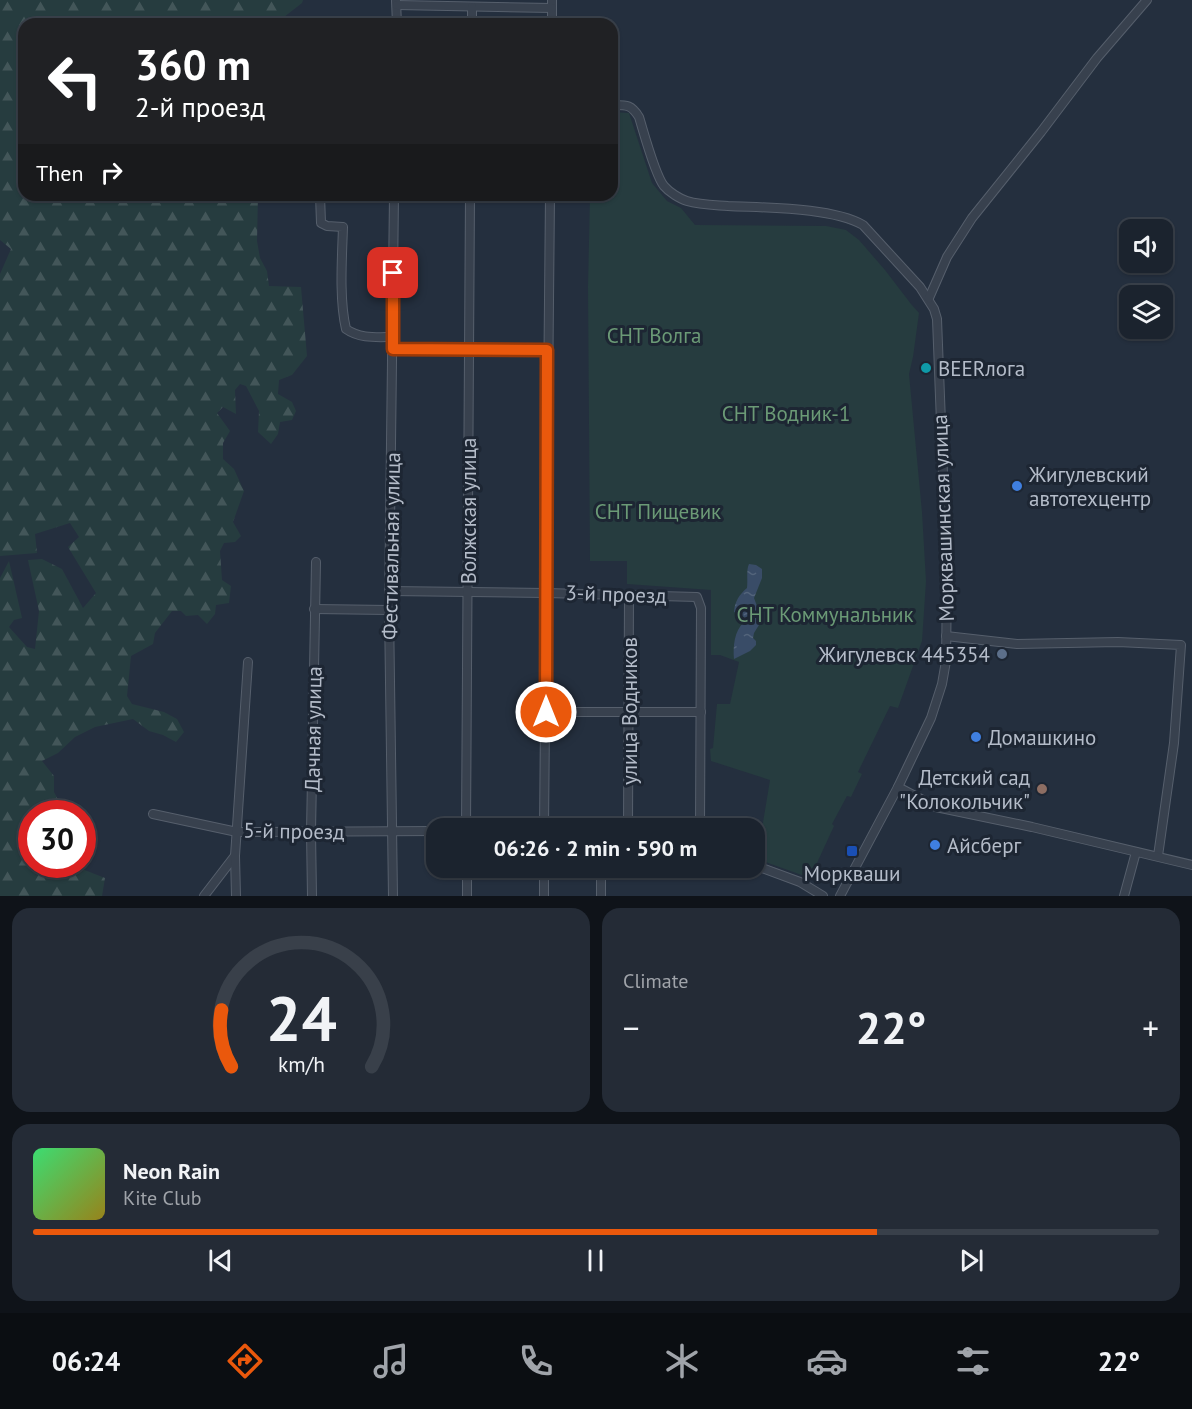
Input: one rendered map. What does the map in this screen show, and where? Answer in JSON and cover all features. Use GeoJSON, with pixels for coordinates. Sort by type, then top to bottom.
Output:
{"type":"FeatureCollection","features":[{"type":"Feature","properties":{"kind":"street"},"geometry":{"type":"LineString","coordinates":[[929,298],[947,257],[972,218],[1097,57],[1147,0]]}},
{"type":"Feature","properties":{"kind":"street"},"geometry":{"type":"LineString","coordinates":[[397,18],[396,2],[472,7],[552,4]]}},
{"type":"Feature","properties":{"kind":"street"},"geometry":{"type":"LineString","coordinates":[[472,7],[472,18]]}},
{"type":"Feature","properties":{"kind":"street","name":"Морквашинская улица"},"geometry":{"type":"LineString","coordinates":[[618,105],[634,109],[639,117],[657,173],[664,186],[674,194],[687,201],[707,204],[798,210],[853,219],[863,225],[920,287],[929,298],[937,319],[946,578],[946,661],[942,684],[931,718],[898,787],[840,896]]}},
{"type":"Feature","properties":{"kind":"street"},"geometry":{"type":"LineString","coordinates":[[320,201],[321,223],[327,226],[343,227],[342,286],[346,329],[352,334],[363,337],[393,337]]}},
{"type":"Feature","properties":{"kind":"street","name":"Фестивальная улица"},"geometry":{"type":"LineString","coordinates":[[393,896],[389,610],[394,201]]}},
{"type":"Feature","properties":{"kind":"street","name":"Волжская улица"},"geometry":{"type":"LineString","coordinates":[[466,818],[470,201]]}},
{"type":"Feature","properties":{"kind":"street"},"geometry":{"type":"LineString","coordinates":[[544,818],[550,201]]}},
{"type":"Feature","properties":{"kind":"street"},"geometry":{"type":"LineString","coordinates":[[393,349],[547,350]]}},
{"type":"Feature","properties":{"kind":"street","name":"Дачная улица"},"geometry":{"type":"LineString","coordinates":[[312,896],[316,562]]}},
{"type":"Feature","properties":{"kind":"street","name":"3-й проезд"},"geometry":{"type":"LineString","coordinates":[[390,591],[698,597],[701,608],[701,712]]}},
{"type":"Feature","properties":{"kind":"street","name":"улица Водников"},"geometry":{"type":"LineString","coordinates":[[628,818],[629,594]]}},
{"type":"Feature","properties":{"kind":"street"},"geometry":{"type":"LineString","coordinates":[[314,609],[389,610]]}},
{"type":"Feature","properties":{"kind":"street"},"geometry":{"type":"LineString","coordinates":[[946,636],[1017,644],[1118,642],[1181,645],[1174,743],[1158,856]]}},
{"type":"Feature","properties":{"kind":"street"},"geometry":{"type":"LineString","coordinates":[[236,896],[235,856],[248,662]]}},
{"type":"Feature","properties":{"kind":"street"},"geometry":{"type":"LineString","coordinates":[[546,712],[701,712],[700,818]]}},
{"type":"Feature","properties":{"kind":"street"},"geometry":{"type":"LineString","coordinates":[[898,787],[936,807],[1192,865]]}},
{"type":"Feature","properties":{"kind":"street","name":"5-й проезд"},"geometry":{"type":"LineString","coordinates":[[153,814],[237,831],[426,831]]}},
{"type":"Feature","properties":{"kind":"street"},"geometry":{"type":"LineString","coordinates":[[1124,896],[1136,852]]}},
{"type":"Feature","properties":{"kind":"street"},"geometry":{"type":"LineString","coordinates":[[204,896],[235,856]]}},
{"type":"Feature","properties":{"kind":"street"},"geometry":{"type":"LineString","coordinates":[[765,869],[800,882],[823,896]]}},
{"type":"Feature","properties":{"kind":"street"},"geometry":{"type":"LineString","coordinates":[[467,878],[467,896]]}},
{"type":"Feature","properties":{"kind":"street"},"geometry":{"type":"LineString","coordinates":[[544,878],[544,896]]}},
{"type":"Feature","properties":{"kind":"street"},"geometry":{"type":"LineString","coordinates":[[601,878],[601,896]]}},
{"type":"Feature","properties":{"kind":"green space"},"geometry":{"type":"Polygon","coordinates":[[[0,0],[303,0],[283,18],[18,18],[18,201],[258,201],[257,241],[260,258],[267,271],[269,286],[301,287],[307,356],[292,375],[279,380],[278,394],[292,402],[296,411],[292,420],[280,422],[278,434],[271,444],[258,432],[259,411],[246,386],[240,384],[235,390],[236,414],[223,407],[217,413],[230,431],[223,443],[223,459],[234,469],[244,491],[233,522],[241,536],[235,542],[224,543],[220,551],[222,580],[231,586],[229,603],[216,605],[215,614],[207,624],[198,615],[186,616],[181,611],[172,611],[155,633],[153,644],[131,656],[127,696],[132,704],[164,712],[177,719],[184,732],[176,742],[149,731],[133,719],[95,727],[75,737],[58,753],[42,761],[54,776],[54,792],[58,800],[18,800],[18,878],[96,878],[96,874],[105,878],[102,896],[0,896],[0,578],[9,561],[22,618],[14,620],[9,627],[27,647],[35,649],[39,611],[28,560],[42,559],[62,569],[83,608],[96,593],[68,547],[79,537],[70,523],[35,534],[37,553],[0,556],[0,274],[11,249],[0,240],[0,0]]]}},
{"type":"Feature","properties":{"kind":"green space"},"geometry":{"type":"Polygon","coordinates":[[[618,112],[629,113],[652,183],[667,201],[681,208],[695,225],[826,226],[846,230],[859,240],[919,313],[909,374],[926,581],[922,641],[898,708],[890,706],[858,772],[862,774],[851,797],[847,796],[832,824],[834,826],[810,878],[765,862],[764,818],[770,780],[711,761],[710,749],[713,748],[717,704],[730,704],[739,662],[720,655],[711,655],[711,590],[627,584],[627,561],[590,561],[588,287],[590,201],[618,201],[618,112]]]}},
{"type":"Feature","properties":{"kind":"water"},"geometry":{"type":"Polygon","coordinates":[[[749,564],[762,569],[762,578],[754,598],[762,620],[754,633],[753,638],[756,645],[750,651],[734,659],[736,634],[744,622],[744,617],[734,612],[738,598],[747,588],[749,564]]]}},
{"type":"Feature","properties":{"kind":"place","name":"BEERлога"},"geometry":{"type":"Point","coordinates":[926,368]}},
{"type":"Feature","properties":{"kind":"place","name":"Жигулевский автотехцентр"},"geometry":{"type":"Point","coordinates":[1017,486]}},
{"type":"Feature","properties":{"kind":"place","name":"Жигулевск 445354"},"geometry":{"type":"Point","coordinates":[1002,654]}},
{"type":"Feature","properties":{"kind":"place","name":"Домашкино"},"geometry":{"type":"Point","coordinates":[976,737]}},
{"type":"Feature","properties":{"kind":"place","name":"Детский сад \"Колокольчик\""},"geometry":{"type":"Point","coordinates":[1042,789]}},
{"type":"Feature","properties":{"kind":"place","name":"Айсберг"},"geometry":{"type":"Point","coordinates":[935,845]}},
{"type":"Feature","properties":{"kind":"place","name":"Моркваши"},"geometry":{"type":"Point","coordinates":[852,851]}},
{"type":"Feature","properties":{"kind":"route"},"geometry":{"type":"LineString","coordinates":[[393,273],[393,349],[547,350],[546,712]]}},
{"type":"Feature","properties":{"kind":"park label","name":"СНТ Волга"},"geometry":{"type":"Point","coordinates":[654,335]}},
{"type":"Feature","properties":{"kind":"park label","name":"СНТ Водник-1"},"geometry":{"type":"Point","coordinates":[786,413]}},
{"type":"Feature","properties":{"kind":"park label","name":"СНТ Пищевик"},"geometry":{"type":"Point","coordinates":[658,511]}},
{"type":"Feature","properties":{"kind":"park label","name":"СНТ Коммунальник"},"geometry":{"type":"Point","coordinates":[825,614]}}]}
